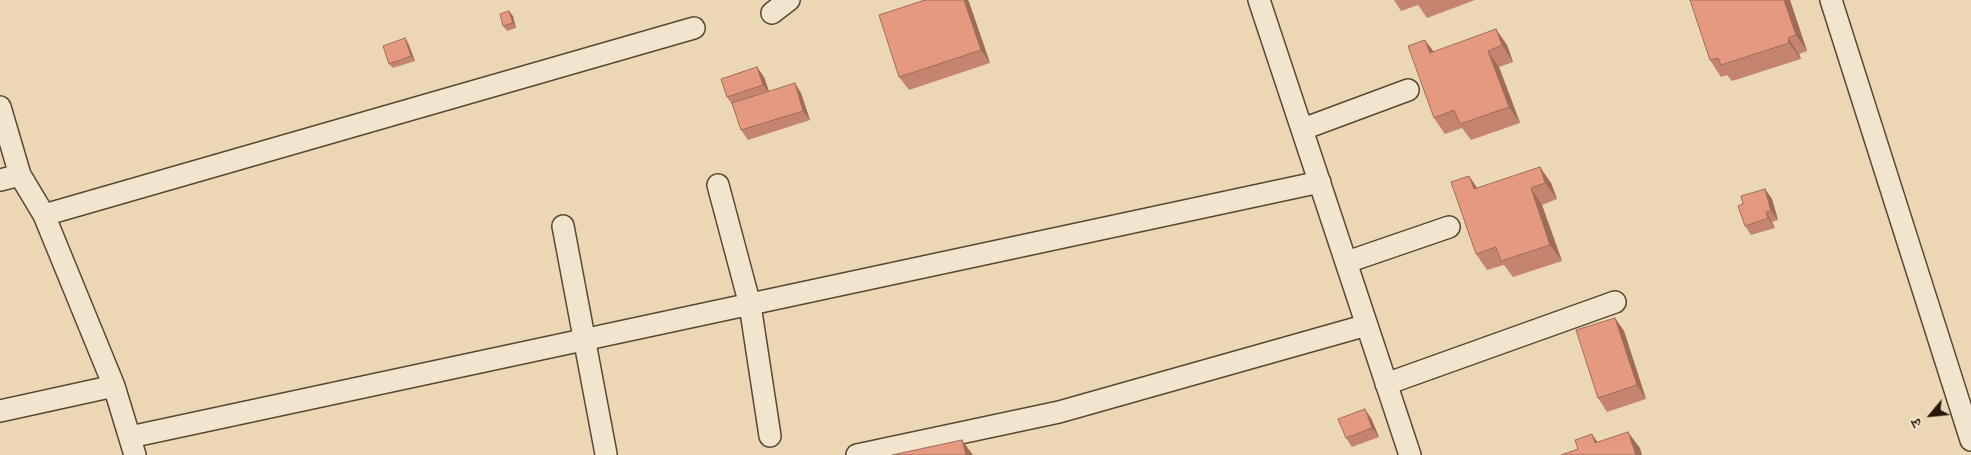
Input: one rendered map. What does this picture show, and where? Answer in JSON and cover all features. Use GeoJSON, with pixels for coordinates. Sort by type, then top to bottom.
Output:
{"type":"FeatureCollection","features":[{"type":"Feature","properties":{"kind":"street"},"geometry":{"type":"LineString","coordinates":[[1260,0],[1410,455]]}},
{"type":"Feature","properties":{"kind":"street"},"geometry":{"type":"LineString","coordinates":[[1831,0],[1971,440]]}},
{"type":"Feature","properties":{"kind":"street"},"geometry":{"type":"LineString","coordinates":[[44,215],[694,28]]}},
{"type":"Feature","properties":{"kind":"street"},"geometry":{"type":"LineString","coordinates":[[1303,129],[1408,90]]}},
{"type":"Feature","properties":{"kind":"street"},"geometry":{"type":"LineString","coordinates":[[0,107],[10,178],[44,215],[114,386],[132,446],[584,340],[1320,182]]}},
{"type":"Feature","properties":{"kind":"street"},"geometry":{"type":"LineString","coordinates":[[718,185],[750,305],[770,436]]}},
{"type":"Feature","properties":{"kind":"street"},"geometry":{"type":"LineString","coordinates":[[563,226],[606,454]]}},
{"type":"Feature","properties":{"kind":"street"},"geometry":{"type":"LineString","coordinates":[[1347,262],[1449,227]]}},
{"type":"Feature","properties":{"kind":"street"},"geometry":{"type":"LineString","coordinates":[[1386,384],[1616,302]]}},
{"type":"Feature","properties":{"kind":"street"},"geometry":{"type":"LineString","coordinates":[[857,455],[1059,412],[1367,325]]}},
{"type":"Feature","properties":{"kind":"street"},"geometry":{"type":"LineString","coordinates":[[0,411],[114,386]]}},
{"type":"Feature","properties":{"kind":"building"},"geometry":{"type":"Polygon","coordinates":[[[925,0],[964,0],[981,50],[899,77],[879,15],[925,0]]]}},
{"type":"Feature","properties":{"kind":"building"},"geometry":{"type":"Polygon","coordinates":[[[1690,0],[1784,0],[1796,35],[1788,38],[1789,43],[1721,65],[1718,58],[1710,60],[1690,0]]]}},
{"type":"Feature","properties":{"kind":"building"},"geometry":{"type":"Polygon","coordinates":[[[509,11],[513,23],[503,26],[500,14],[509,11]]]}},
{"type":"Feature","properties":{"kind":"building"},"geometry":{"type":"Polygon","coordinates":[[[1496,29],[1502,45],[1488,51],[1509,107],[1460,124],[1454,110],[1434,118],[1408,46],[1425,40],[1430,53],[1496,29]]]}},
{"type":"Feature","properties":{"kind":"building"},"geometry":{"type":"Polygon","coordinates":[[[405,38],[411,56],[389,64],[383,46],[405,38]]]}},
{"type":"Feature","properties":{"kind":"building"},"geometry":{"type":"Polygon","coordinates":[[[757,67],[763,85],[727,97],[721,79],[757,67]]]}},
{"type":"Feature","properties":{"kind":"building"},"geometry":{"type":"Polygon","coordinates":[[[795,83],[803,111],[741,130],[732,103],[795,83]]]}},
{"type":"Feature","properties":{"kind":"building"},"geometry":{"type":"Polygon","coordinates":[[[1540,167],[1545,183],[1531,188],[1550,245],[1501,261],[1496,247],[1476,254],[1451,182],[1469,176],[1474,189],[1540,167]]]}},
{"type":"Feature","properties":{"kind":"building"},"geometry":{"type":"Polygon","coordinates":[[[1765,189],[1771,211],[1766,212],[1768,218],[1745,226],[1738,206],[1743,204],[1741,196],[1765,189]]]}},
{"type":"Feature","properties":{"kind":"building"},"geometry":{"type":"Polygon","coordinates":[[[1615,318],[1637,385],[1598,398],[1576,330],[1615,318]]]}},
{"type":"Feature","properties":{"kind":"building"},"geometry":{"type":"Polygon","coordinates":[[[1365,409],[1372,428],[1346,438],[1338,419],[1365,409]]]}},
{"type":"Feature","properties":{"kind":"building"},"geometry":{"type":"Polygon","coordinates":[[[1628,432],[1636,455],[1561,455],[1578,449],[1575,440],[1592,434],[1595,443],[1628,432]]]}},
{"type":"Feature","properties":{"kind":"building"},"geometry":{"type":"Polygon","coordinates":[[[962,440],[966,455],[892,455],[962,440]]]}}]}
